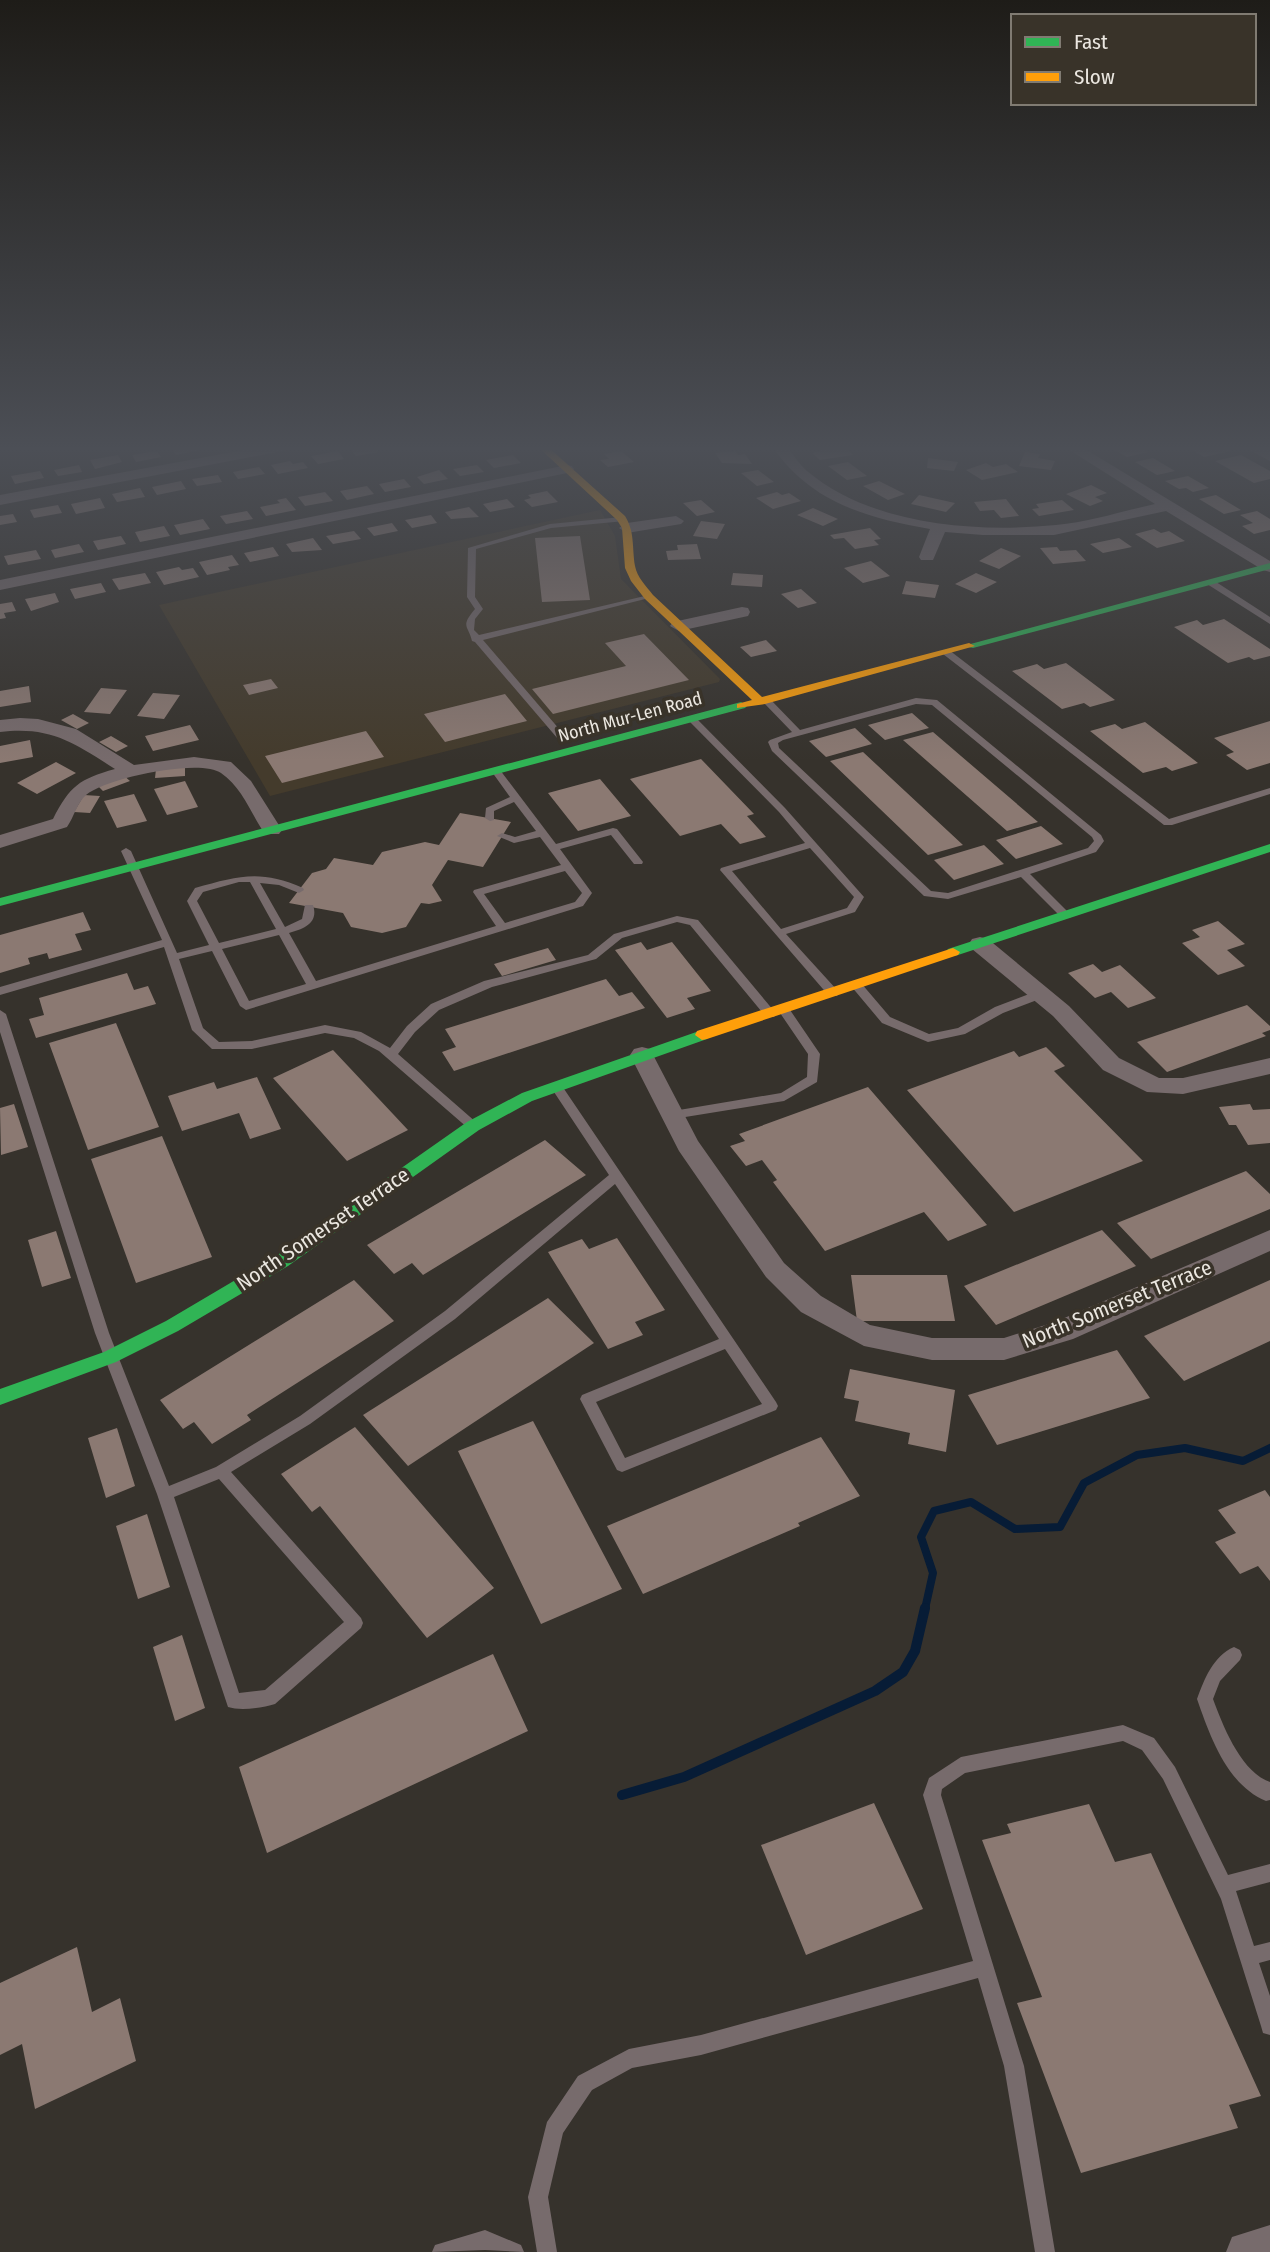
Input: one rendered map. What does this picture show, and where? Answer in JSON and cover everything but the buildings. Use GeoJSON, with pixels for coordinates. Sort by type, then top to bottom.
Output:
{"type":"FeatureCollection","features":[{"type":"Feature","properties":{"kind":"main road"},"geometry":{"type":"LineString","coordinates":[[628,551],[630,568],[649,597],[746,688],[764,701]]}},
{"type":"Feature","properties":{"kind":"main road","name":"North Mur-Len Road"},"geometry":{"type":"LineString","coordinates":[[724,693],[1253,557],[1270,562]]}},
{"type":"Feature","properties":{"kind":"main road","name":"North Mur-Len Road"},"geometry":{"type":"LineString","coordinates":[[214,828],[268,823],[497,772],[1210,582],[1270,562]]}},
{"type":"Feature","properties":{"kind":"main road","name":"North Mur-Len Road"},"geometry":{"type":"LineString","coordinates":[[649,713],[674,707]]}},
{"type":"Feature","properties":{"kind":"main road","name":"North Mur-Len Road"},"geometry":{"type":"LineString","coordinates":[[0,902],[134,866],[268,823],[567,735]]}},
{"type":"Feature","properties":{"kind":"main road","name":"North Somerset Terrace"},"geometry":{"type":"LineString","coordinates":[[0,1397],[110,1357],[172,1326],[282,1261],[491,1114],[556,1086],[642,1055],[1270,848]]}},
{"type":"Feature","properties":{"kind":"street"},"geometry":{"type":"LineString","coordinates":[[0,585],[166,551]]}},
{"type":"Feature","properties":{"kind":"street"},"geometry":{"type":"LineString","coordinates":[[927,557],[929,551]]}},
{"type":"Feature","properties":{"kind":"street"},"geometry":{"type":"LineString","coordinates":[[1243,551],[1253,557]]}},
{"type":"Feature","properties":{"kind":"street"},"geometry":{"type":"LineString","coordinates":[[679,626],[742,612]]}},
{"type":"Feature","properties":{"kind":"street"},"geometry":{"type":"LineString","coordinates":[[0,726],[35,723],[52,725],[129,770]]}},
{"type":"Feature","properties":{"kind":"street"},"geometry":{"type":"LineString","coordinates":[[0,842],[60,823],[78,791],[105,778],[129,770],[208,763],[225,767],[238,779],[268,823]]}},
{"type":"Feature","properties":{"kind":"street"},"geometry":{"type":"LineString","coordinates":[[980,944],[1061,1011],[1111,1064],[1155,1086],[1183,1086],[1270,1066]]}},
{"type":"Feature","properties":{"kind":"street","name":"North Somerset Terrace"},"geometry":{"type":"LineString","coordinates":[[642,1055],[688,1145],[775,1270],[811,1304],[864,1335],[932,1349],[1004,1349],[1063,1331],[1270,1240]]}},
{"type":"Feature","properties":{"kind":"street"},"geometry":{"type":"LineString","coordinates":[[1247,2252],[1270,2246]]}},
{"type":"Feature","properties":{"kind":"lane"},"geometry":{"type":"LineString","coordinates":[[472,551],[471,597],[479,609],[471,619],[470,631],[567,735]]}},
{"type":"Feature","properties":{"kind":"lane"},"geometry":{"type":"LineString","coordinates":[[1210,582],[1270,621]]}},
{"type":"Feature","properties":{"kind":"lane"},"geometry":{"type":"LineString","coordinates":[[475,639],[649,597]]}},
{"type":"Feature","properties":{"kind":"lane"},"geometry":{"type":"LineString","coordinates":[[946,652],[1168,823],[1270,791]]}},
{"type":"Feature","properties":{"kind":"lane"},"geometry":{"type":"LineString","coordinates":[[764,701],[797,733]]}},
{"type":"Feature","properties":{"kind":"lane"},"geometry":{"type":"LineString","coordinates":[[916,701],[934,702],[1100,841],[1092,850],[1023,873],[948,896],[928,894],[775,749],[774,742],[797,733],[916,701]]}},
{"type":"Feature","properties":{"kind":"lane"},"geometry":{"type":"LineString","coordinates":[[693,720],[813,844],[859,897],[851,910],[779,933]]}},
{"type":"Feature","properties":{"kind":"lane"},"geometry":{"type":"LineString","coordinates":[[299,890],[281,882],[239,879],[199,890],[192,901],[246,1006],[579,904],[587,893],[497,772]]}},
{"type":"Feature","properties":{"kind":"lane"},"geometry":{"type":"LineString","coordinates":[[490,818],[489,810],[493,806],[515,798]]}},
{"type":"Feature","properties":{"kind":"lane"},"geometry":{"type":"LineString","coordinates":[[553,848],[613,831],[638,862]]}},
{"type":"Feature","properties":{"kind":"lane"},"geometry":{"type":"LineString","coordinates":[[502,836],[514,840],[542,834]]}},
{"type":"Feature","properties":{"kind":"lane"},"geometry":{"type":"LineString","coordinates":[[813,844],[724,870],[833,993]]}},
{"type":"Feature","properties":{"kind":"lane"},"geometry":{"type":"LineString","coordinates":[[126,851],[169,942],[198,1030],[216,1046],[251,1045],[326,1029],[357,1035],[391,1055],[473,1126]]}},
{"type":"Feature","properties":{"kind":"lane"},"geometry":{"type":"LineString","coordinates":[[503,928],[478,892],[567,867]]}},
{"type":"Feature","properties":{"kind":"lane"},"geometry":{"type":"LineString","coordinates":[[1023,873],[1066,916]]}},
{"type":"Feature","properties":{"kind":"lane"},"geometry":{"type":"LineString","coordinates":[[253,879],[313,986]]}},
{"type":"Feature","properties":{"kind":"lane"},"geometry":{"type":"LineString","coordinates":[[174,957],[282,932],[308,922],[311,916],[309,907]]}},
{"type":"Feature","properties":{"kind":"lane"},"geometry":{"type":"LineString","coordinates":[[391,1055],[411,1029],[435,1007],[488,984],[592,957],[618,936],[677,919],[694,922],[814,1054],[813,1079],[784,1097],[673,1115]]}},
{"type":"Feature","properties":{"kind":"lane"},"geometry":{"type":"LineString","coordinates":[[0,991],[169,942]]}},
{"type":"Feature","properties":{"kind":"lane"},"geometry":{"type":"LineString","coordinates":[[857,986],[886,1020],[928,1038],[961,1031],[999,1010],[1041,994]]}},
{"type":"Feature","properties":{"kind":"lane"},"geometry":{"type":"LineString","coordinates":[[0,1014],[110,1357],[165,1494],[234,1701],[269,1698],[355,1623],[221,1471]]}},
{"type":"Feature","properties":{"kind":"lane"},"geometry":{"type":"LineString","coordinates":[[556,1086],[771,1406],[622,1466],[587,1399],[727,1342]]}},
{"type":"Feature","properties":{"kind":"lane"},"geometry":{"type":"LineString","coordinates":[[165,1494],[221,1471],[305,1420],[450,1315],[615,1176]]}},
{"type":"Feature","properties":{"kind":"lane"},"geometry":{"type":"LineString","coordinates":[[1234,1655],[1214,1676],[1205,1699],[1217,1734],[1234,1763],[1251,1782],[1266,1792],[1270,1791]]}},
{"type":"Feature","properties":{"kind":"lane"},"geometry":{"type":"LineString","coordinates":[[1045,2252],[1014,2066],[932,1795],[934,1784],[961,1765],[1123,1734],[1148,1744],[1169,1773],[1223,1885],[1270,2026]]}},
{"type":"Feature","properties":{"kind":"lane"},"geometry":{"type":"LineString","coordinates":[[1223,1885],[1270,1873]]}},
{"type":"Feature","properties":{"kind":"lane"},"geometry":{"type":"LineString","coordinates":[[1248,1957],[1270,1951]]}},
{"type":"Feature","properties":{"kind":"lane"},"geometry":{"type":"LineString","coordinates":[[547,2252],[538,2197],[554,2130],[585,2083],[629,2060],[701,2045],[984,1966]]}},
{"type":"Feature","properties":{"kind":"lane"},"geometry":{"type":"LineString","coordinates":[[442,2252],[485,2240],[514,2252]]}},
{"type":"Feature","properties":{"kind":"shaded area"},"geometry":{"type":"Polygon","coordinates":[[[409,551],[617,551],[621,579],[720,679],[719,682],[270,796],[159,605],[409,551]]]}},
{"type":"Feature","properties":{"kind":"waterway"},"geometry":{"type":"LineString","coordinates":[[925,1609],[933,1573],[921,1537],[934,1511],[971,1502],[1015,1529],[1060,1527],[1084,1483],[1137,1455],[1185,1448],[1243,1461],[1270,1448]]}},
{"type":"Feature","properties":{"kind":"waterway"},"geometry":{"type":"LineString","coordinates":[[622,1795],[684,1777],[875,1691],[903,1672],[915,1651],[925,1608]]}},
{"type":"Feature","properties":{"kind":"traffic: fast"},"geometry":{"type":"LineString","coordinates":[[969,646],[1270,566]]}},
{"type":"Feature","properties":{"kind":"traffic: fast"},"geometry":{"type":"LineString","coordinates":[[0,902],[741,706]]}},
{"type":"Feature","properties":{"kind":"traffic: fast"},"geometry":{"type":"LineString","coordinates":[[953,952],[1270,848]]}},
{"type":"Feature","properties":{"kind":"traffic: fast"},"geometry":{"type":"LineString","coordinates":[[0,1397],[110,1357],[172,1326],[282,1261],[473,1126],[527,1097],[702,1035]]}},
{"type":"Feature","properties":{"kind":"traffic: slow"},"geometry":{"type":"LineString","coordinates":[[629,551],[630,568],[649,597],[761,702]]}},
{"type":"Feature","properties":{"kind":"traffic: slow"},"geometry":{"type":"LineString","coordinates":[[741,706],[969,646]]}},
{"type":"Feature","properties":{"kind":"traffic: slow"},"geometry":{"type":"LineString","coordinates":[[702,1035],[953,952]]}}]}
